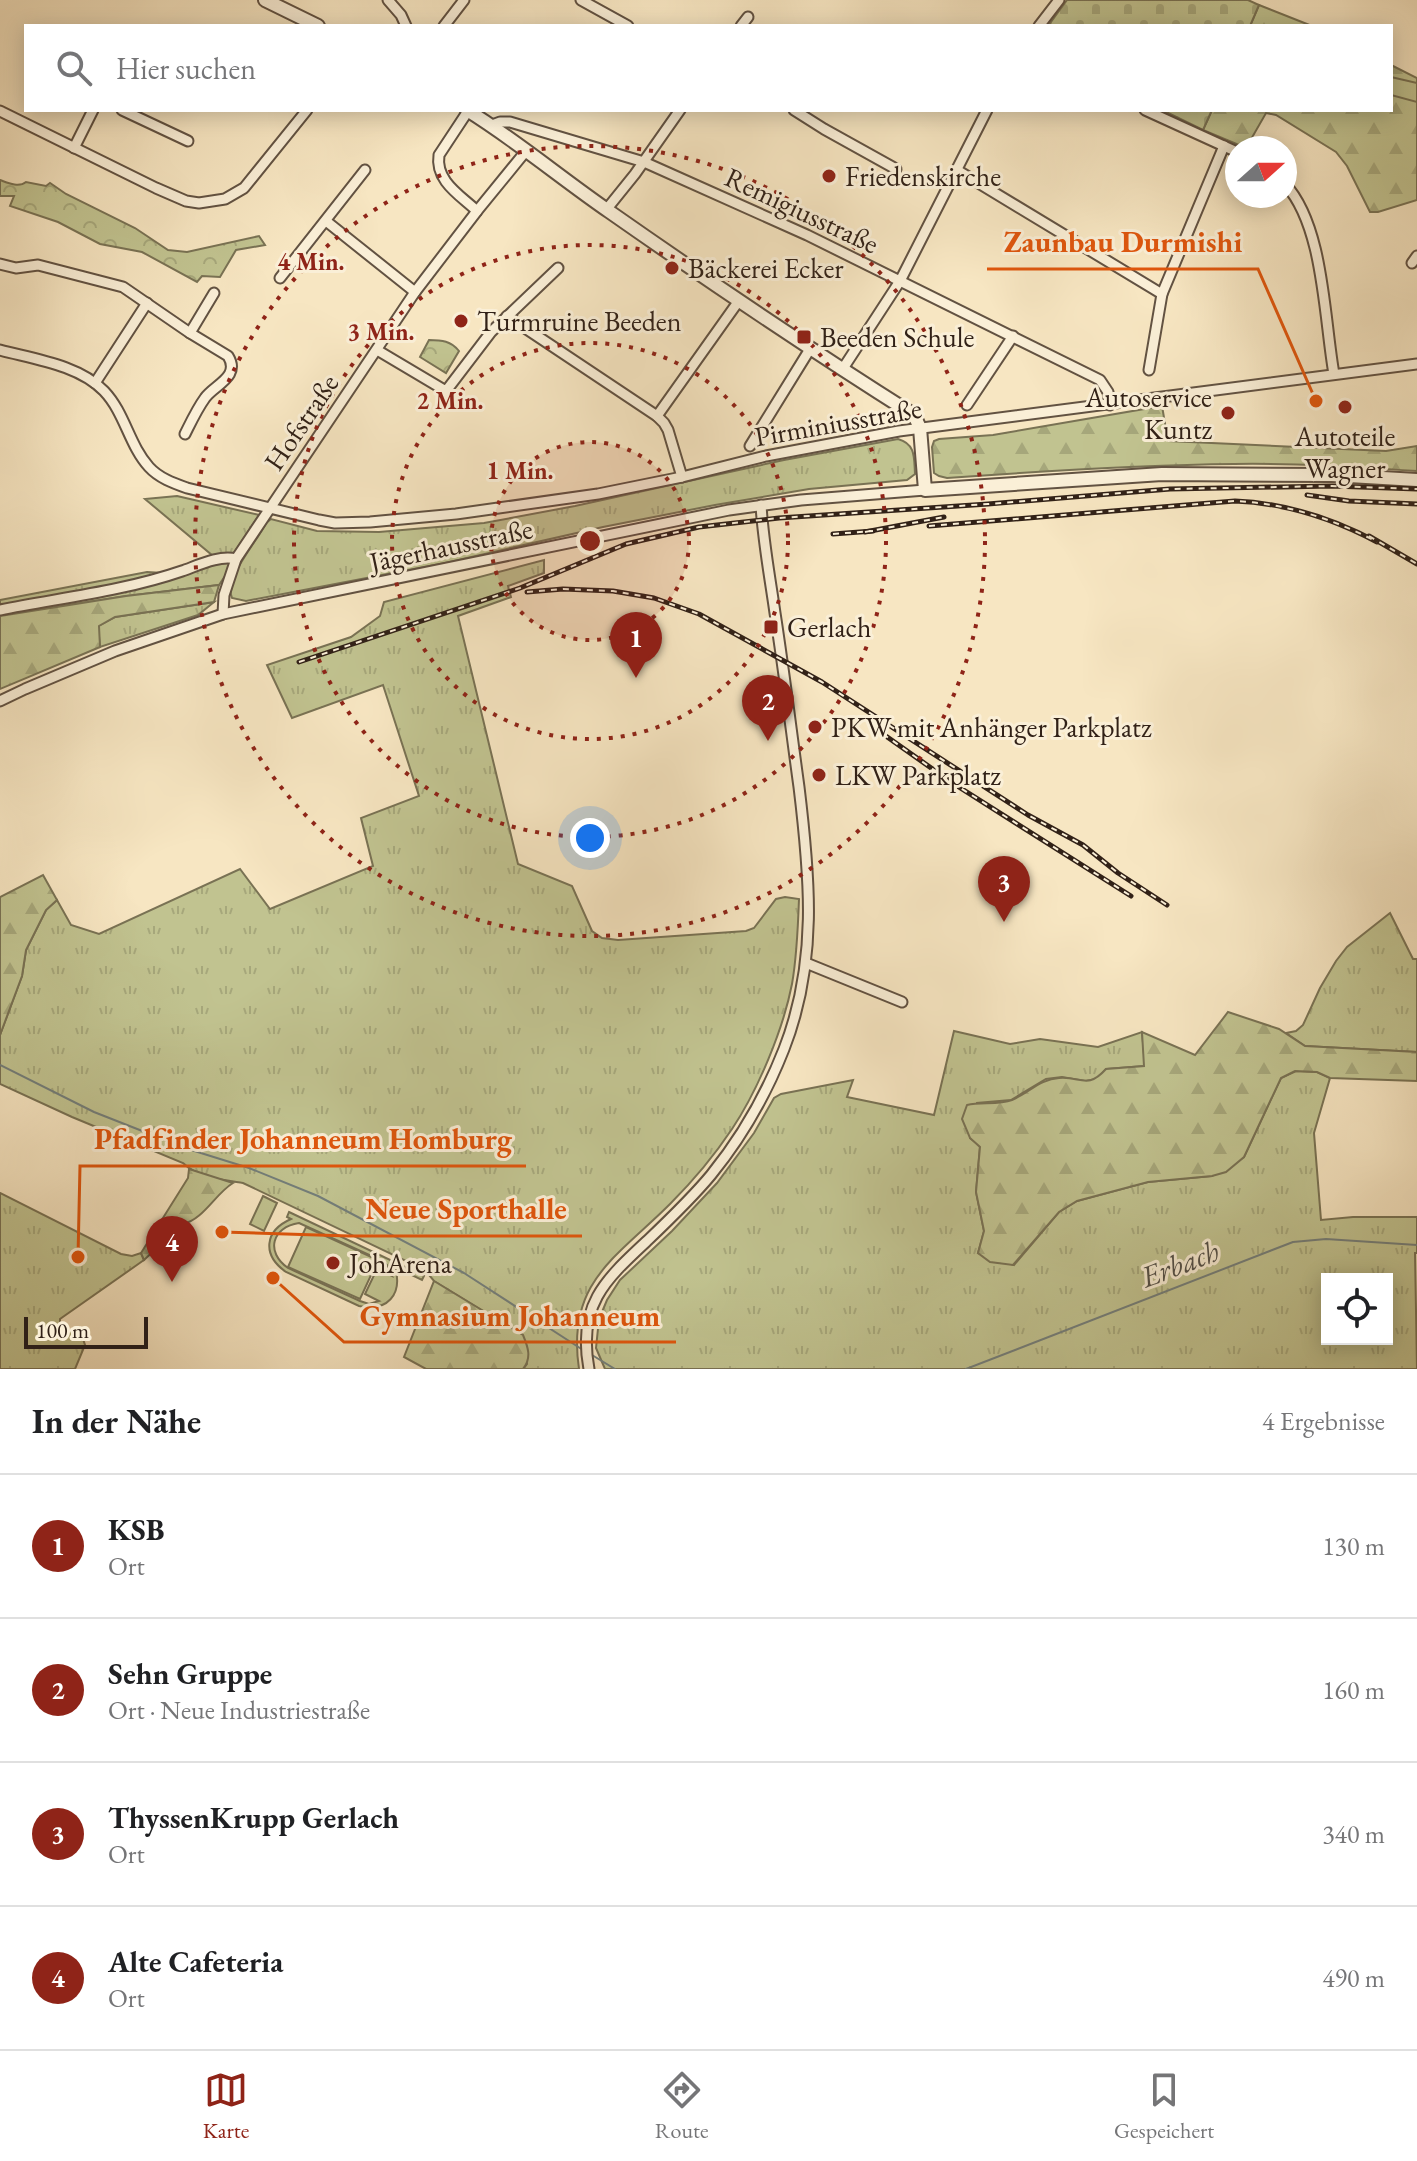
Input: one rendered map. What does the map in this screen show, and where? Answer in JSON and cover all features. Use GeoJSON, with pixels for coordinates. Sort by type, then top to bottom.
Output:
{"type":"FeatureCollection","features":[{"type":"Feature","properties":{"kind":"street"},"geometry":{"type":"LineString","coordinates":[[265,0],[314,24]]}},
{"type":"Feature","properties":{"kind":"street"},"geometry":{"type":"LineString","coordinates":[[388,0],[405,24]]}},
{"type":"Feature","properties":{"kind":"street"},"geometry":{"type":"LineString","coordinates":[[446,24],[464,0]]}},
{"type":"Feature","properties":{"kind":"street"},"geometry":{"type":"LineString","coordinates":[[581,0],[624,24]]}},
{"type":"Feature","properties":{"kind":"street"},"geometry":{"type":"LineString","coordinates":[[1041,24],[1059,0]]}},
{"type":"Feature","properties":{"kind":"street"},"geometry":{"type":"LineString","coordinates":[[0,111],[175,197],[199,203],[225,199],[244,188],[305,112]]}},
{"type":"Feature","properties":{"kind":"street"},"geometry":{"type":"LineString","coordinates":[[74,148],[92,112]]}},
{"type":"Feature","properties":{"kind":"street"},"geometry":{"type":"LineString","coordinates":[[126,112],[188,141]]}},
{"type":"Feature","properties":{"kind":"street"},"geometry":{"type":"LineString","coordinates":[[467,112],[439,155],[439,172],[444,181],[477,211]]}},
{"type":"Feature","properties":{"kind":"street"},"geometry":{"type":"LineString","coordinates":[[471,112],[738,302],[914,415],[920,428],[925,490],[1162,474],[1417,480]]}},
{"type":"Feature","properties":{"kind":"street"},"geometry":{"type":"LineString","coordinates":[[606,210],[679,112]]}},
{"type":"Feature","properties":{"kind":"street"},"geometry":{"type":"LineString","coordinates":[[797,112],[896,169]]}},
{"type":"Feature","properties":{"kind":"street"},"geometry":{"type":"LineString","coordinates":[[842,370],[900,281],[986,112]]}},
{"type":"Feature","properties":{"kind":"street"},"geometry":{"type":"LineString","coordinates":[[1149,112],[1224,146],[1162,294],[1149,370]]}},
{"type":"Feature","properties":{"kind":"street","name":"Remigiusstraße"},"geometry":{"type":"LineString","coordinates":[[492,125],[510,122],[644,162],[807,235],[1100,380],[1108,392],[1110,405]]}},
{"type":"Feature","properties":{"kind":"street","name":"Hofstraße"},"geometry":{"type":"LineString","coordinates":[[223,614],[224,595],[236,559],[270,507],[415,292],[526,151]]}},
{"type":"Feature","properties":{"kind":"street"},"geometry":{"type":"LineString","coordinates":[[280,278],[365,170]]}},
{"type":"Feature","properties":{"kind":"street"},"geometry":{"type":"LineString","coordinates":[[957,170],[1162,294]]}},
{"type":"Feature","properties":{"kind":"street"},"geometry":{"type":"LineString","coordinates":[[1297,201],[1312,235],[1334,374]]}},
{"type":"Feature","properties":{"kind":"street"},"geometry":{"type":"LineString","coordinates":[[326,221],[415,292]]}},
{"type":"Feature","properties":{"kind":"street"},"geometry":{"type":"LineString","coordinates":[[0,264],[16,268],[38,265],[123,287],[228,356],[232,368],[225,381],[206,396],[185,434]]}},
{"type":"Feature","properties":{"kind":"street"},"geometry":{"type":"LineString","coordinates":[[377,350],[446,391],[479,345],[558,268]]}},
{"type":"Feature","properties":{"kind":"street"},"geometry":{"type":"LineString","coordinates":[[190,333],[214,293]]}},
{"type":"Feature","properties":{"kind":"street"},"geometry":{"type":"LineString","coordinates":[[657,416],[738,302]]}},
{"type":"Feature","properties":{"kind":"street"},"geometry":{"type":"LineString","coordinates":[[0,350],[73,371],[95,383],[147,303]]}},
{"type":"Feature","properties":{"kind":"street"},"geometry":{"type":"LineString","coordinates":[[507,316],[657,416],[668,430],[682,477]]}},
{"type":"Feature","properties":{"kind":"street"},"geometry":{"type":"LineString","coordinates":[[967,405],[1013,336]]}},
{"type":"Feature","properties":{"kind":"street"},"geometry":{"type":"LineString","coordinates":[[750,446],[810,349]]}},
{"type":"Feature","properties":{"kind":"street","name":"Pirminiusstraße"},"geometry":{"type":"LineString","coordinates":[[95,383],[115,405],[149,467],[161,477],[187,488],[335,523],[478,512],[598,494],[867,436],[1417,364]]}},
{"type":"Feature","properties":{"kind":"street","name":"Jägerhausstraße"},"geometry":{"type":"LineString","coordinates":[[0,701],[115,651],[223,614],[640,527],[761,505],[925,490]]}},
{"type":"Feature","properties":{"kind":"street"},"geometry":{"type":"LineString","coordinates":[[588,1366],[586,1342],[590,1313],[601,1288],[619,1266],[681,1209],[732,1148],[765,1092],[784,1047],[802,985],[810,911],[804,835],[761,505]]}},
{"type":"Feature","properties":{"kind":"street"},"geometry":{"type":"LineString","coordinates":[[0,610],[136,583],[217,559],[236,559]]}},
{"type":"Feature","properties":{"kind":"street"},"geometry":{"type":"LineString","coordinates":[[806,963],[902,1002]]}},
{"type":"Feature","properties":{"kind":"green space"},"geometry":{"type":"Polygon","coordinates":[[[1067,0],[1248,0],[1259,5],[1251,24],[1049,24],[1067,0]]]}},
{"type":"Feature","properties":{"kind":"green space"},"geometry":{"type":"Polygon","coordinates":[[[1259,5],[1307,24],[1251,24],[1259,5]]]}},
{"type":"Feature","properties":{"kind":"green space"},"geometry":{"type":"Polygon","coordinates":[[[1393,66],[1417,78],[1417,200],[1370,212],[1347,166],[1336,152],[1276,115],[1266,113],[1253,136],[1225,136],[1225,139],[1203,130],[1211,112],[1393,112],[1393,66]]]}},
{"type":"Feature","properties":{"kind":"green space"},"geometry":{"type":"Polygon","coordinates":[[[1393,77],[1417,83],[1417,102],[1393,96],[1393,77]]]}},
{"type":"Feature","properties":{"kind":"green space"},"geometry":{"type":"Polygon","coordinates":[[[1166,112],[1211,112],[1203,130],[1166,112]]]}},
{"type":"Feature","properties":{"kind":"green space"},"geometry":{"type":"Polygon","coordinates":[[[0,180],[17,185],[26,182],[46,186],[50,183],[135,228],[168,250],[187,252],[259,236],[265,245],[236,250],[220,277],[202,276],[197,282],[142,252],[100,244],[58,222],[10,206],[14,196],[0,196],[0,180]]]}},
{"type":"Feature","properties":{"kind":"green space"},"geometry":{"type":"Polygon","coordinates":[[[429,340],[446,342],[459,351],[446,373],[420,357],[429,340]]]}},
{"type":"Feature","properties":{"kind":"green space"},"geometry":{"type":"Polygon","coordinates":[[[1162,406],[1168,441],[1386,451],[1417,446],[1417,471],[1257,464],[1126,467],[947,478],[934,473],[932,447],[934,441],[939,439],[993,435],[1162,406]]]}},
{"type":"Feature","properties":{"kind":"green space"},"geometry":{"type":"Polygon","coordinates":[[[898,439],[908,444],[913,452],[915,474],[907,480],[809,489],[715,505],[445,563],[246,601],[232,598],[232,581],[236,571],[271,519],[317,531],[379,532],[484,523],[898,439]]]}},
{"type":"Feature","properties":{"kind":"green space"},"geometry":{"type":"Polygon","coordinates":[[[177,496],[259,515],[234,553],[219,585],[0,616],[0,600],[147,572],[164,573],[213,556],[145,499],[177,496]]]}},
{"type":"Feature","properties":{"kind":"green space"},"geometry":{"type":"Polygon","coordinates":[[[544,560],[544,573],[508,586],[511,597],[458,616],[518,864],[572,886],[592,931],[602,938],[618,940],[746,931],[754,928],[776,899],[799,899],[792,984],[776,1040],[760,1078],[732,1129],[703,1168],[599,1274],[580,1314],[577,1339],[579,1369],[523,1369],[527,1364],[522,1335],[434,1281],[425,1270],[243,1183],[203,1175],[183,1163],[0,1084],[0,1035],[22,976],[26,950],[46,910],[57,900],[71,925],[99,934],[240,869],[270,909],[373,866],[361,818],[419,796],[383,685],[292,718],[267,665],[351,637],[380,616],[384,602],[544,560]]]}},
{"type":"Feature","properties":{"kind":"green space"},"geometry":{"type":"Polygon","coordinates":[[[219,585],[214,602],[115,617],[99,626],[100,647],[0,689],[0,616],[219,585]]]}},
{"type":"Feature","properties":{"kind":"green space"},"geometry":{"type":"Polygon","coordinates":[[[214,602],[198,615],[100,647],[98,626],[115,617],[214,602]]]}},
{"type":"Feature","properties":{"kind":"green space"},"geometry":{"type":"Polygon","coordinates":[[[43,875],[57,900],[46,910],[26,950],[22,976],[0,1035],[0,897],[43,875]]]}},
{"type":"Feature","properties":{"kind":"green space"},"geometry":{"type":"Polygon","coordinates":[[[1390,913],[1413,959],[1417,959],[1417,1052],[1305,1046],[1286,1033],[1296,1031],[1303,1025],[1320,988],[1347,947],[1390,913]]]}},
{"type":"Feature","properties":{"kind":"green space"},"geometry":{"type":"Polygon","coordinates":[[[1228,1012],[1279,1029],[1305,1046],[1417,1052],[1417,1081],[1330,1078],[1317,1072],[1295,1071],[1281,1078],[1244,1157],[1226,1172],[1148,1182],[1077,1201],[1059,1212],[1013,1265],[990,1262],[978,1253],[984,1231],[976,1192],[980,1147],[970,1138],[962,1119],[967,1105],[1012,1100],[1052,1079],[1089,1081],[1106,1069],[1144,1066],[1142,1032],[1195,1055],[1228,1012]]]}},
{"type":"Feature","properties":{"kind":"green space"},"geometry":{"type":"Polygon","coordinates":[[[954,1031],[1010,1044],[1040,1039],[1098,1047],[1142,1032],[1145,1066],[1106,1069],[1097,1079],[1085,1081],[1062,1077],[1046,1079],[1011,1100],[977,1103],[970,1138],[980,1146],[976,1192],[984,1231],[978,1253],[1014,1265],[1059,1212],[1077,1201],[1148,1182],[1212,1176],[1244,1157],[1281,1078],[1296,1071],[1317,1072],[1330,1078],[1314,1133],[1321,1220],[1417,1217],[1417,1369],[605,1369],[596,1348],[599,1319],[607,1300],[620,1280],[717,1183],[754,1133],[774,1098],[853,1080],[847,1097],[934,1115],[954,1031]]]}},
{"type":"Feature","properties":{"kind":"green space"},"geometry":{"type":"Polygon","coordinates":[[[189,1169],[233,1183],[197,1217],[183,1224],[175,1237],[161,1244],[144,1260],[141,1253],[188,1178],[189,1169]]]}},
{"type":"Feature","properties":{"kind":"green space"},"geometry":{"type":"Polygon","coordinates":[[[0,1193],[121,1254],[132,1256],[141,1253],[144,1260],[60,1319],[60,1324],[83,1339],[85,1345],[75,1369],[0,1369],[0,1193]]]}},
{"type":"Feature","properties":{"kind":"green space"},"geometry":{"type":"Polygon","coordinates":[[[263,1196],[277,1203],[264,1231],[250,1224],[263,1196]]]}},
{"type":"Feature","properties":{"kind":"green space"},"geometry":{"type":"Polygon","coordinates":[[[289,1212],[424,1276],[422,1280],[395,1267],[397,1286],[390,1299],[378,1306],[359,1306],[286,1272],[278,1265],[269,1244],[275,1230],[291,1219],[287,1217],[289,1212]],[[299,1223],[283,1229],[274,1248],[288,1268],[369,1304],[379,1301],[365,1294],[377,1269],[392,1276],[387,1265],[299,1223]]]}},
{"type":"Feature","properties":{"kind":"green space","name":"JohArena"},"geometry":{"type":"Polygon","coordinates":[[[306,1227],[378,1260],[360,1299],[288,1267],[306,1227]]]}},
{"type":"Feature","properties":{"kind":"green space"},"geometry":{"type":"Polygon","coordinates":[[[434,1281],[523,1335],[528,1357],[523,1369],[426,1369],[404,1357],[434,1281]]]}},
{"type":"Feature","properties":{"kind":"waterway","name":"Erbach"},"geometry":{"type":"LineString","coordinates":[[0,1065],[94,1112],[318,1196],[464,1273],[583,1350]]}},
{"type":"Feature","properties":{"kind":"waterway","name":"Erbach"},"geometry":{"type":"LineString","coordinates":[[966,1369],[1293,1242],[1326,1239],[1417,1245]]}},
{"type":"Feature","properties":{"kind":"waterway","name":"Erbach"},"geometry":{"type":"LineString","coordinates":[[592,1355],[615,1369]]}},
{"type":"Feature","properties":{"kind":"railway"},"geometry":{"type":"LineString","coordinates":[[299,662],[520,588],[626,544],[699,527],[779,518],[1170,489],[1332,486],[1417,489]]}},
{"type":"Feature","properties":{"kind":"railway"},"geometry":{"type":"LineString","coordinates":[[1307,495],[1349,501],[1417,504]]}},
{"type":"Feature","properties":{"kind":"railway"},"geometry":{"type":"LineString","coordinates":[[929,526],[1235,501],[1272,505],[1308,514],[1344,526],[1377,542]]}},
{"type":"Feature","properties":{"kind":"railway"},"geometry":{"type":"LineString","coordinates":[[865,532],[944,517]]}},
{"type":"Feature","properties":{"kind":"railway"},"geometry":{"type":"LineString","coordinates":[[833,534],[873,531]]}},
{"type":"Feature","properties":{"kind":"railway"},"geometry":{"type":"LineString","coordinates":[[1369,536],[1417,564]]}},
{"type":"Feature","properties":{"kind":"railway"},"geometry":{"type":"LineString","coordinates":[[527,592],[563,589],[613,591],[654,598],[699,614],[822,682],[1028,815],[1083,845],[1118,873],[1167,905]]}},
{"type":"Feature","properties":{"kind":"railway"},"geometry":{"type":"LineString","coordinates":[[883,734],[951,782],[1131,896]]}},
{"type":"Feature","properties":{"kind":"place","name":"Friedenskirche"},"geometry":{"type":"Point","coordinates":[829,176]}},
{"type":"Feature","properties":{"kind":"place","name":"Bäckerei Ecker"},"geometry":{"type":"Point","coordinates":[672,268]}},
{"type":"Feature","properties":{"kind":"place","name":"Turmruine Beeden"},"geometry":{"type":"Point","coordinates":[461,321]}},
{"type":"Feature","properties":{"kind":"place","name":"Beeden Schule"},"geometry":{"type":"Point","coordinates":[804,337]}},
{"type":"Feature","properties":{"kind":"place","name":"Zaunbau Durmishi"},"geometry":{"type":"Point","coordinates":[1316,401]}},
{"type":"Feature","properties":{"kind":"place","name":"Autoteile Wagner"},"geometry":{"type":"Point","coordinates":[1345,407]}},
{"type":"Feature","properties":{"kind":"place","name":"Autoservice Kuntz"},"geometry":{"type":"Point","coordinates":[1228,413]}},
{"type":"Feature","properties":{"kind":"place","name":"Gerlach"},"geometry":{"type":"Point","coordinates":[771,627]}},
{"type":"Feature","properties":{"kind":"place","name":"KSB"},"geometry":{"type":"Point","coordinates":[636,678]}},
{"type":"Feature","properties":{"kind":"place","name":"PKW mit Anhänger Parkplatz"},"geometry":{"type":"Point","coordinates":[815,727]}},
{"type":"Feature","properties":{"kind":"place","name":"Sehn Gruppe"},"geometry":{"type":"Point","coordinates":[768,741]}},
{"type":"Feature","properties":{"kind":"place","name":"LKW Parkplatz"},"geometry":{"type":"Point","coordinates":[819,775]}},
{"type":"Feature","properties":{"kind":"place","name":"ThyssenKrupp Gerlach"},"geometry":{"type":"Point","coordinates":[1004,922]}},
{"type":"Feature","properties":{"kind":"place","name":"Neue Sporthalle"},"geometry":{"type":"Point","coordinates":[222,1232]}},
{"type":"Feature","properties":{"kind":"place","name":"Pfadfinder Johanneum Homburg"},"geometry":{"type":"Point","coordinates":[78,1257]}},
{"type":"Feature","properties":{"kind":"place","name":"JohArena"},"geometry":{"type":"Point","coordinates":[333,1263]}},
{"type":"Feature","properties":{"kind":"place","name":"Gymnasium Johanneum"},"geometry":{"type":"Point","coordinates":[273,1278]}},
{"type":"Feature","properties":{"kind":"place","name":"Alte Cafeteria"},"geometry":{"type":"Point","coordinates":[172,1282]}}]}
